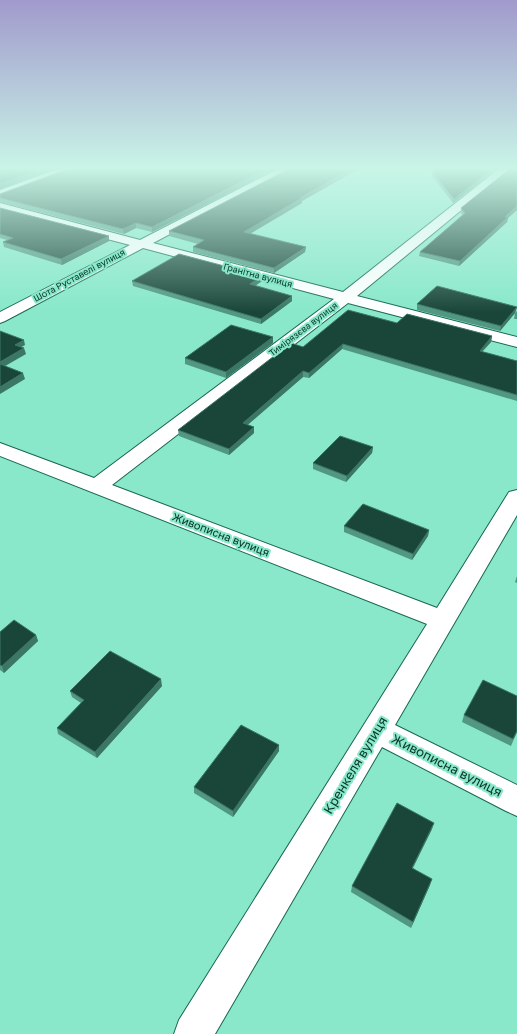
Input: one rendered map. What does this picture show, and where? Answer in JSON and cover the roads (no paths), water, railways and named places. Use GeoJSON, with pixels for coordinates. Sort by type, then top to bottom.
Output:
{"type":"FeatureCollection","features":[{"type":"Feature","properties":{"kind":"street","name":"Гранітна вулиця"},"geometry":{"type":"LineString","coordinates":[[35,216],[517,342]]}},
{"type":"Feature","properties":{"kind":"street","name":"Шота Руставелі вулиця"},"geometry":{"type":"LineString","coordinates":[[0,318],[193,216]]}},
{"type":"Feature","properties":{"kind":"street","name":"Тимірязєва вулиця"},"geometry":{"type":"LineString","coordinates":[[97,486],[345,298],[446,216]]}},
{"type":"Feature","properties":{"kind":"street","name":"Живописна вулиця"},"geometry":{"type":"LineString","coordinates":[[0,449],[443,620]]}},
{"type":"Feature","properties":{"kind":"street","name":"Кренкеля вулиця"},"geometry":{"type":"LineString","coordinates":[[193,1034],[517,497]]}},
{"type":"Feature","properties":{"kind":"street","name":"Живописна вулиця"},"geometry":{"type":"LineString","coordinates":[[377,730],[517,801]]}}]}
